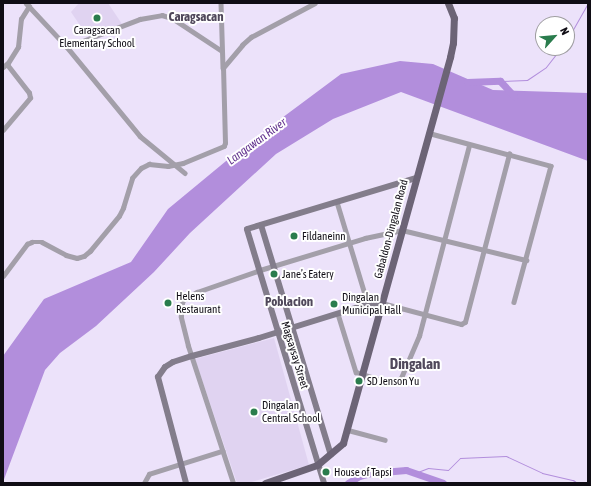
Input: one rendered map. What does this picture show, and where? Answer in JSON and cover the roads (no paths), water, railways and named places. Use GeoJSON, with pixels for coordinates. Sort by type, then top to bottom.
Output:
{"type":"FeatureCollection","features":[{"type":"Feature","properties":{"kind":"main road","name":"Gabaldon-Dingalan Road"},"geometry":{"type":"LineString","coordinates":[[265,483],[278,481],[318,465],[343,444],[348,430],[361,374],[450,57],[453,43],[454,18],[448,3]]}},
{"type":"Feature","properties":{"kind":"street"},"geometry":{"type":"LineString","coordinates":[[3,276],[27,244],[32,242],[42,242],[66,255],[77,258],[84,256],[90,251],[119,216],[132,178],[136,172],[149,164],[175,165],[224,146],[224,68],[222,51],[221,3]]}},
{"type":"Feature","properties":{"kind":"street"},"geometry":{"type":"LineString","coordinates":[[224,68],[242,45],[251,37],[315,3]]}},
{"type":"Feature","properties":{"kind":"street"},"geometry":{"type":"LineString","coordinates":[[3,130],[30,98],[29,93],[5,66],[19,45],[21,19],[28,4],[140,136],[184,173]]}},
{"type":"Feature","properties":{"kind":"street"},"geometry":{"type":"LineString","coordinates":[[66,47],[151,16],[162,15],[172,18],[222,51]]}},
{"type":"Feature","properties":{"kind":"street"},"geometry":{"type":"LineString","coordinates":[[429,133],[551,166],[514,302]]}},
{"type":"Feature","properties":{"kind":"street"},"geometry":{"type":"LineString","coordinates":[[338,314],[356,372],[394,383],[401,378],[416,342],[469,145]]}},
{"type":"Feature","properties":{"kind":"street"},"geometry":{"type":"LineString","coordinates":[[186,483],[158,377],[160,372],[168,364],[192,356],[368,304],[382,303],[461,324],[465,322],[509,154]]}},
{"type":"Feature","properties":{"kind":"street"},"geometry":{"type":"LineString","coordinates":[[261,225],[416,178]]}},
{"type":"Feature","properties":{"kind":"street"},"geometry":{"type":"LineString","coordinates":[[337,202],[351,243],[368,304]]}},
{"type":"Feature","properties":{"kind":"street","name":"Magsaysay Street"},"geometry":{"type":"LineString","coordinates":[[324,483],[247,229],[261,225],[330,455]]}},
{"type":"Feature","properties":{"kind":"street"},"geometry":{"type":"LineString","coordinates":[[233,483],[181,317],[181,307],[184,300],[197,292],[260,270],[351,243],[402,230],[526,260]]}},
{"type":"Feature","properties":{"kind":"street"},"geometry":{"type":"LineString","coordinates":[[348,430],[385,440]]}},
{"type":"Feature","properties":{"kind":"street"},"geometry":{"type":"LineString","coordinates":[[144,483],[149,474],[222,451]]}},
{"type":"Feature","properties":{"kind":"water"},"geometry":{"type":"Polygon","coordinates":[[[400,61],[433,64],[493,90],[588,93],[588,161],[401,92],[333,119],[276,154],[190,233],[154,272],[96,326],[60,353],[45,370],[3,482],[3,356],[44,299],[131,262],[168,209],[243,147],[341,74],[400,61]]]}},
{"type":"Feature","properties":{"kind":"waterway"},"geometry":{"type":"LineString","coordinates":[[575,26],[588,3]]}},
{"type":"Feature","properties":{"kind":"waterway"},"geometry":{"type":"LineString","coordinates":[[500,81],[527,80],[546,67],[555,56]]}},
{"type":"Feature","properties":{"kind":"waterway","name":"Langawan River"},"geometry":{"type":"LineString","coordinates":[[467,82],[500,81],[514,96]]}},
{"type":"Feature","properties":{"kind":"waterway"},"geometry":{"type":"LineString","coordinates":[[415,473],[428,468],[448,470],[460,458],[506,456],[542,473],[573,480],[577,483]]}},
{"type":"Feature","properties":{"kind":"waterway"},"geometry":{"type":"LineString","coordinates":[[348,483],[359,476],[371,473],[406,470],[443,483]]}},
{"type":"Feature","properties":{"kind":"place","name":"Caragsacan Elementary School"},"geometry":{"type":"Point","coordinates":[97,18]}},
{"type":"Feature","properties":{"kind":"place","name":"Fildaneinn"},"geometry":{"type":"Point","coordinates":[294,236]}},
{"type":"Feature","properties":{"kind":"place","name":"Jane’s Eatery"},"geometry":{"type":"Point","coordinates":[274,274]}},
{"type":"Feature","properties":{"kind":"place","name":"Helens Restaurant"},"geometry":{"type":"Point","coordinates":[168,303]}},
{"type":"Feature","properties":{"kind":"place","name":"Dingalan Municipal Hall"},"geometry":{"type":"Point","coordinates":[334,304]}},
{"type":"Feature","properties":{"kind":"place","name":"SD Jenson Yu"},"geometry":{"type":"Point","coordinates":[359,381]}},
{"type":"Feature","properties":{"kind":"place","name":"Dingalan Central School"},"geometry":{"type":"Point","coordinates":[254,412]}},
{"type":"Feature","properties":{"kind":"place","name":"House of Tapsi"},"geometry":{"type":"Point","coordinates":[326,472]}},
{"type":"Feature","properties":{"kind":"district","name":"Caragsacan"},"geometry":{"type":"Point","coordinates":[196,17]}},
{"type":"Feature","properties":{"kind":"district","name":"Poblacion"},"geometry":{"type":"Point","coordinates":[289,302]}},
{"type":"Feature","properties":{"kind":"district","name":"Dingalan"},"geometry":{"type":"Point","coordinates":[415,364]}}]}
